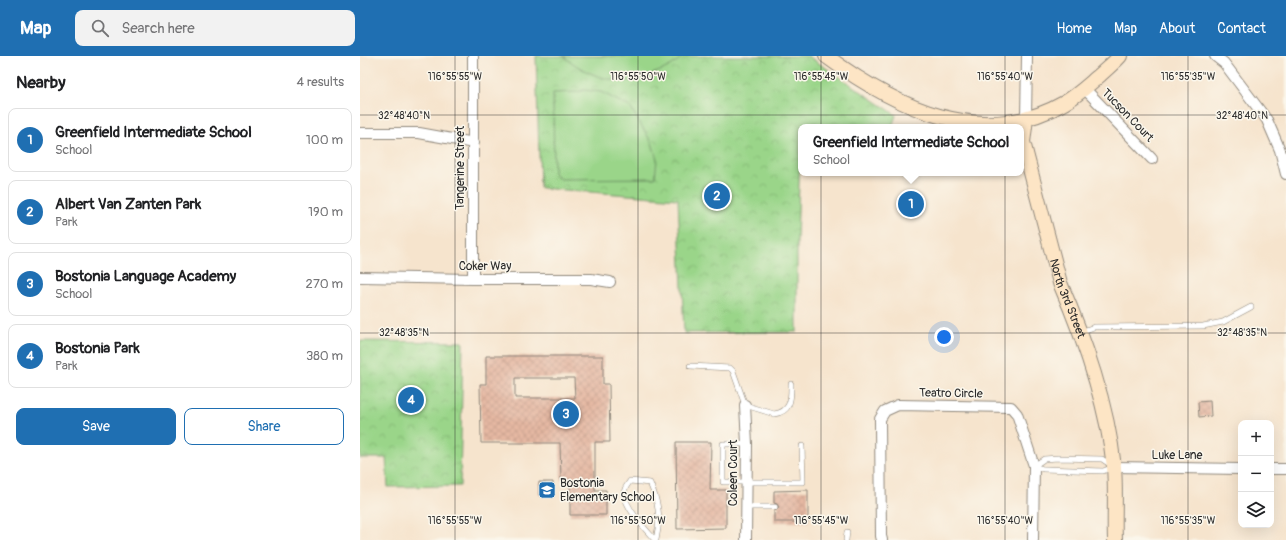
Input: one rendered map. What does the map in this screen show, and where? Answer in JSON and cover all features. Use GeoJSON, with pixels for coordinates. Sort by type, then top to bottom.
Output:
{"type":"FeatureCollection","features":[{"type":"Feature","properties":{"kind":"street","name":"Tangerine Street"},"geometry":{"type":"LineString","coordinates":[[473,56],[473,279]]}},
{"type":"Feature","properties":{"kind":"street"},"geometry":{"type":"LineString","coordinates":[[826,56],[847,72],[886,95],[960,124],[1012,122],[1026,119],[1053,109],[1084,89],[1120,56]]}},
{"type":"Feature","properties":{"kind":"street","name":"North 3rd Street"},"geometry":{"type":"LineString","coordinates":[[1024,134],[1026,119],[1027,56]]}},
{"type":"Feature","properties":{"kind":"street"},"geometry":{"type":"LineString","coordinates":[[1215,56],[1224,63],[1267,120],[1280,150],[1286,174]]}},
{"type":"Feature","properties":{"kind":"street","name":"Tucson Court"},"geometry":{"type":"LineString","coordinates":[[1084,89],[1152,159]]}},
{"type":"Feature","properties":{"kind":"street"},"geometry":{"type":"LineString","coordinates":[[360,133],[419,133],[474,143]]}},
{"type":"Feature","properties":{"kind":"street","name":"North 3rd Street"},"geometry":{"type":"LineString","coordinates":[[1024,158],[1060,282],[1094,374],[1105,410],[1114,467],[1115,540]]}},
{"type":"Feature","properties":{"kind":"street","name":"Coker Way"},"geometry":{"type":"LineString","coordinates":[[360,277],[591,279],[610,282]]}},
{"type":"Feature","properties":{"kind":"street","name":"Coleen Court"},"geometry":{"type":"LineString","coordinates":[[745,405],[746,540]]}},
{"type":"Feature","properties":{"kind":"street","name":"Teatro Circle"},"geometry":{"type":"LineString","coordinates":[[882,540],[880,419],[885,412],[898,405],[1011,407],[1017,414],[1034,466],[1033,540]]}},
{"type":"Feature","properties":{"kind":"street","name":"Luke Lane"},"geometry":{"type":"LineString","coordinates":[[1114,467],[1238,469]]}},
{"type":"Feature","properties":{"kind":"street"},"geometry":{"type":"LineString","coordinates":[[1274,469],[1286,469]]}},
{"type":"Feature","properties":{"kind":"lane"},"geometry":{"type":"LineString","coordinates":[[1079,332],[1094,327],[1202,326],[1223,322],[1251,307]]}},
{"type":"Feature","properties":{"kind":"lane"},"geometry":{"type":"LineString","coordinates":[[690,366],[730,368],[733,370],[745,405],[774,414],[779,413],[790,404],[791,384]]}},
{"type":"Feature","properties":{"kind":"lane"},"geometry":{"type":"LineString","coordinates":[[746,444],[723,444],[723,482],[803,482],[802,446]]}},
{"type":"Feature","properties":{"kind":"lane"},"geometry":{"type":"LineString","coordinates":[[1034,466],[1044,460],[1083,458],[1102,459],[1114,467]]}},
{"type":"Feature","properties":{"kind":"lane"},"geometry":{"type":"LineString","coordinates":[[1034,466],[1043,469],[1103,471],[1114,467]]}},
{"type":"Feature","properties":{"kind":"lane"},"geometry":{"type":"LineString","coordinates":[[630,481],[650,483],[657,498],[659,512],[658,533],[656,540],[645,529],[625,500],[625,489],[630,481]]}},
{"type":"Feature","properties":{"kind":"lane"},"geometry":{"type":"LineString","coordinates":[[746,506],[775,506]]}},
{"type":"Feature","properties":{"kind":"lane"},"geometry":{"type":"LineString","coordinates":[[846,540],[847,532]]}},
{"type":"Feature","properties":{"kind":"green space"},"geometry":{"type":"Polygon","coordinates":[[[536,56],[808,56],[896,115],[893,124],[798,124],[798,176],[799,176],[797,241],[797,332],[684,333],[678,199],[540,188],[536,56]]]}},
{"type":"Feature","properties":{"kind":"green space"},"geometry":{"type":"Polygon","coordinates":[[[564,56],[683,56],[665,69],[644,78],[620,80],[610,79],[590,73],[564,56]]]}},
{"type":"Feature","properties":{"kind":"green space"},"geometry":{"type":"Polygon","coordinates":[[[584,90],[601,92],[630,107],[652,143],[657,159],[655,178],[560,179],[554,173],[553,93],[577,92],[584,90]]]}},
{"type":"Feature","properties":{"kind":"green space"},"geometry":{"type":"Polygon","coordinates":[[[360,341],[463,342],[460,486],[388,487],[386,458],[360,458],[360,341]]]}},
{"type":"Feature","properties":{"kind":"building"},"geometry":{"type":"Polygon","coordinates":[[[486,356],[603,356],[603,384],[609,384],[610,442],[595,442],[595,490],[606,490],[606,515],[570,515],[570,480],[561,480],[560,443],[481,443],[480,384],[486,384],[486,356]],[[515,378],[515,398],[575,398],[574,378],[515,378]]]}},
{"type":"Feature","properties":{"kind":"building"},"geometry":{"type":"Polygon","coordinates":[[[1210,401],[1211,416],[1199,417],[1198,402],[1210,401]]]}},
{"type":"Feature","properties":{"kind":"building"},"geometry":{"type":"Polygon","coordinates":[[[676,442],[711,442],[710,490],[726,490],[726,528],[677,529],[676,442]]]}},
{"type":"Feature","properties":{"kind":"building"},"geometry":{"type":"Polygon","coordinates":[[[539,482],[553,482],[553,496],[539,495],[539,482]]]}},
{"type":"Feature","properties":{"kind":"building"},"geometry":{"type":"Polygon","coordinates":[[[808,490],[808,522],[774,522],[774,511],[779,507],[774,503],[774,491],[808,490]]]}},
{"type":"Feature","properties":{"kind":"place","name":"Albert Van Zanten Park"},"geometry":{"type":"Point","coordinates":[717,196]}},
{"type":"Feature","properties":{"kind":"place","name":"Greenfield Intermediate School"},"geometry":{"type":"Point","coordinates":[911,204]}},
{"type":"Feature","properties":{"kind":"place","name":"Bostonia Park"},"geometry":{"type":"Point","coordinates":[411,400]}},
{"type":"Feature","properties":{"kind":"place","name":"Bostonia Language Academy"},"geometry":{"type":"Point","coordinates":[566,414]}},
{"type":"Feature","properties":{"kind":"place","name":"Bostonia Elementary School"},"geometry":{"type":"Point","coordinates":[547,490]}}]}
